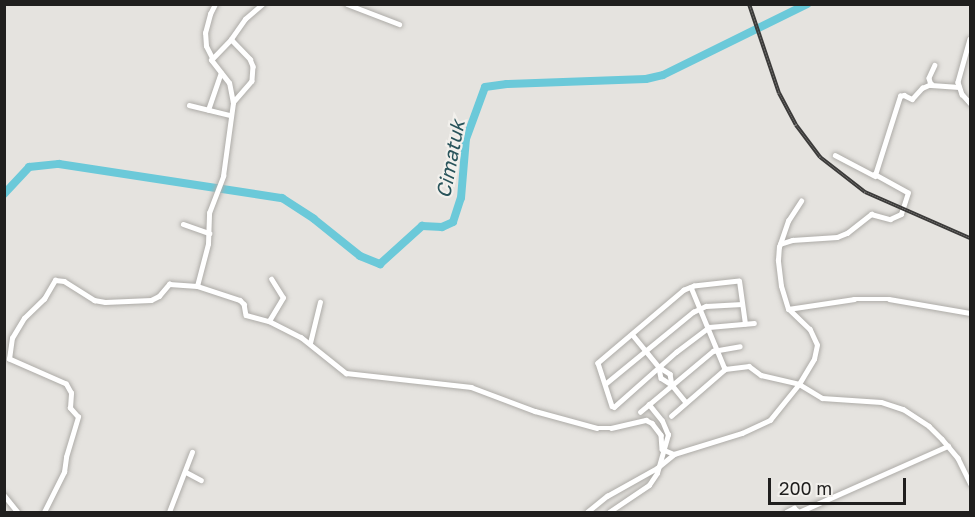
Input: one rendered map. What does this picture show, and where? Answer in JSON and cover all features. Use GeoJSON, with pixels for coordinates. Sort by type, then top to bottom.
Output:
{"type":"FeatureCollection","features":[{"type":"Feature","properties":{"kind":"street"},"geometry":{"type":"LineString","coordinates":[[197,286],[209,233],[208,219],[223,176],[233,103],[230,85],[206,46],[205,33],[215,4]]}},
{"type":"Feature","properties":{"kind":"street"},"geometry":{"type":"LineString","coordinates":[[212,58],[231,39],[245,19],[262,4]]}},
{"type":"Feature","properties":{"kind":"street"},"geometry":{"type":"LineString","coordinates":[[347,4],[361,7],[399,24]]}},
{"type":"Feature","properties":{"kind":"street"},"geometry":{"type":"LineString","coordinates":[[231,39],[250,59],[253,66],[252,81],[233,103]]}},
{"type":"Feature","properties":{"kind":"street"},"geometry":{"type":"LineString","coordinates":[[970,39],[964,54],[959,87],[970,104]]}},
{"type":"Feature","properties":{"kind":"street"},"geometry":{"type":"LineString","coordinates":[[930,84],[929,78],[935,65]]}},
{"type":"Feature","properties":{"kind":"street"},"geometry":{"type":"LineString","coordinates":[[208,110],[221,73]]}},
{"type":"Feature","properties":{"kind":"street"},"geometry":{"type":"LineString","coordinates":[[875,176],[900,96],[904,95],[912,99],[922,88],[930,84],[959,87]]}},
{"type":"Feature","properties":{"kind":"street"},"geometry":{"type":"LineString","coordinates":[[189,105],[230,115]]}},
{"type":"Feature","properties":{"kind":"street"},"geometry":{"type":"LineString","coordinates":[[780,244],[792,240],[837,237],[847,233],[872,214],[890,219],[897,217],[907,201],[908,193],[835,155]]}},
{"type":"Feature","properties":{"kind":"street"},"geometry":{"type":"LineString","coordinates":[[587,513],[607,496],[660,466],[674,454],[764,424],[775,416],[799,384],[814,359],[817,345],[810,330],[788,309],[780,280],[780,244],[788,221],[801,201]]}},
{"type":"Feature","properties":{"kind":"street"},"geometry":{"type":"LineString","coordinates":[[183,224],[209,233]]}},
{"type":"Feature","properties":{"kind":"street"},"geometry":{"type":"LineString","coordinates":[[269,321],[283,298],[271,279]]}},
{"type":"Feature","properties":{"kind":"street"},"geometry":{"type":"LineString","coordinates":[[44,513],[64,472],[78,417],[70,408],[71,393],[66,384],[9,358],[9,345],[24,318],[44,299],[55,280],[64,281],[94,300],[105,302],[151,300],[159,296],[169,284],[197,286],[240,300],[244,304],[246,315],[269,321],[310,343],[337,367],[351,374],[471,387],[535,411],[597,428],[611,428],[636,420],[648,421],[661,435],[660,466],[649,485],[609,513]]}},
{"type":"Feature","properties":{"kind":"street"},"geometry":{"type":"LineString","coordinates":[[745,324],[739,281],[691,287],[598,363],[613,407],[709,327],[745,324],[754,323]]}},
{"type":"Feature","properties":{"kind":"street"},"geometry":{"type":"LineString","coordinates":[[691,287],[725,369]]}},
{"type":"Feature","properties":{"kind":"street"},"geometry":{"type":"LineString","coordinates":[[788,309],[854,299],[888,299],[970,313]]}},
{"type":"Feature","properties":{"kind":"street"},"geometry":{"type":"LineString","coordinates":[[310,343],[320,302]]}},
{"type":"Feature","properties":{"kind":"street"},"geometry":{"type":"LineString","coordinates":[[605,384],[700,307],[742,304]]}},
{"type":"Feature","properties":{"kind":"street"},"geometry":{"type":"LineString","coordinates":[[632,334],[659,367],[670,374],[672,385]]}},
{"type":"Feature","properties":{"kind":"street"},"geometry":{"type":"LineString","coordinates":[[640,412],[703,358],[718,349],[740,346]]}},
{"type":"Feature","properties":{"kind":"street"},"geometry":{"type":"LineString","coordinates":[[671,416],[725,369],[749,366],[761,375],[799,384],[822,398],[870,400],[896,406],[929,426],[948,446],[970,483]]}},
{"type":"Feature","properties":{"kind":"street"},"geometry":{"type":"LineString","coordinates":[[659,367],[661,378],[672,385],[686,402]]}},
{"type":"Feature","properties":{"kind":"street"},"geometry":{"type":"LineString","coordinates":[[649,405],[667,430],[667,440],[662,449]]}},
{"type":"Feature","properties":{"kind":"street"},"geometry":{"type":"LineString","coordinates":[[786,513],[794,508],[799,512],[948,446]]}},
{"type":"Feature","properties":{"kind":"street"},"geometry":{"type":"LineString","coordinates":[[662,449],[674,454]]}},
{"type":"Feature","properties":{"kind":"street"},"geometry":{"type":"LineString","coordinates":[[169,513],[192,452]]}},
{"type":"Feature","properties":{"kind":"street"},"geometry":{"type":"LineString","coordinates":[[186,472],[201,480]]}},
{"type":"Feature","properties":{"kind":"street"},"geometry":{"type":"LineString","coordinates":[[4,495],[18,513]]}},
{"type":"Feature","properties":{"kind":"waterway","name":"Cimatuk"},"geometry":{"type":"LineString","coordinates":[[4,194],[29,167],[59,164],[282,198],[314,219],[360,256],[380,264],[422,226],[442,227],[453,222],[461,198],[466,139],[485,87],[507,84],[646,79],[663,75],[807,4]]}},
{"type":"Feature","properties":{"kind":"railway"},"geometry":{"type":"LineString","coordinates":[[749,4],[779,93],[796,125],[820,157],[865,192],[970,238]]}}]}
